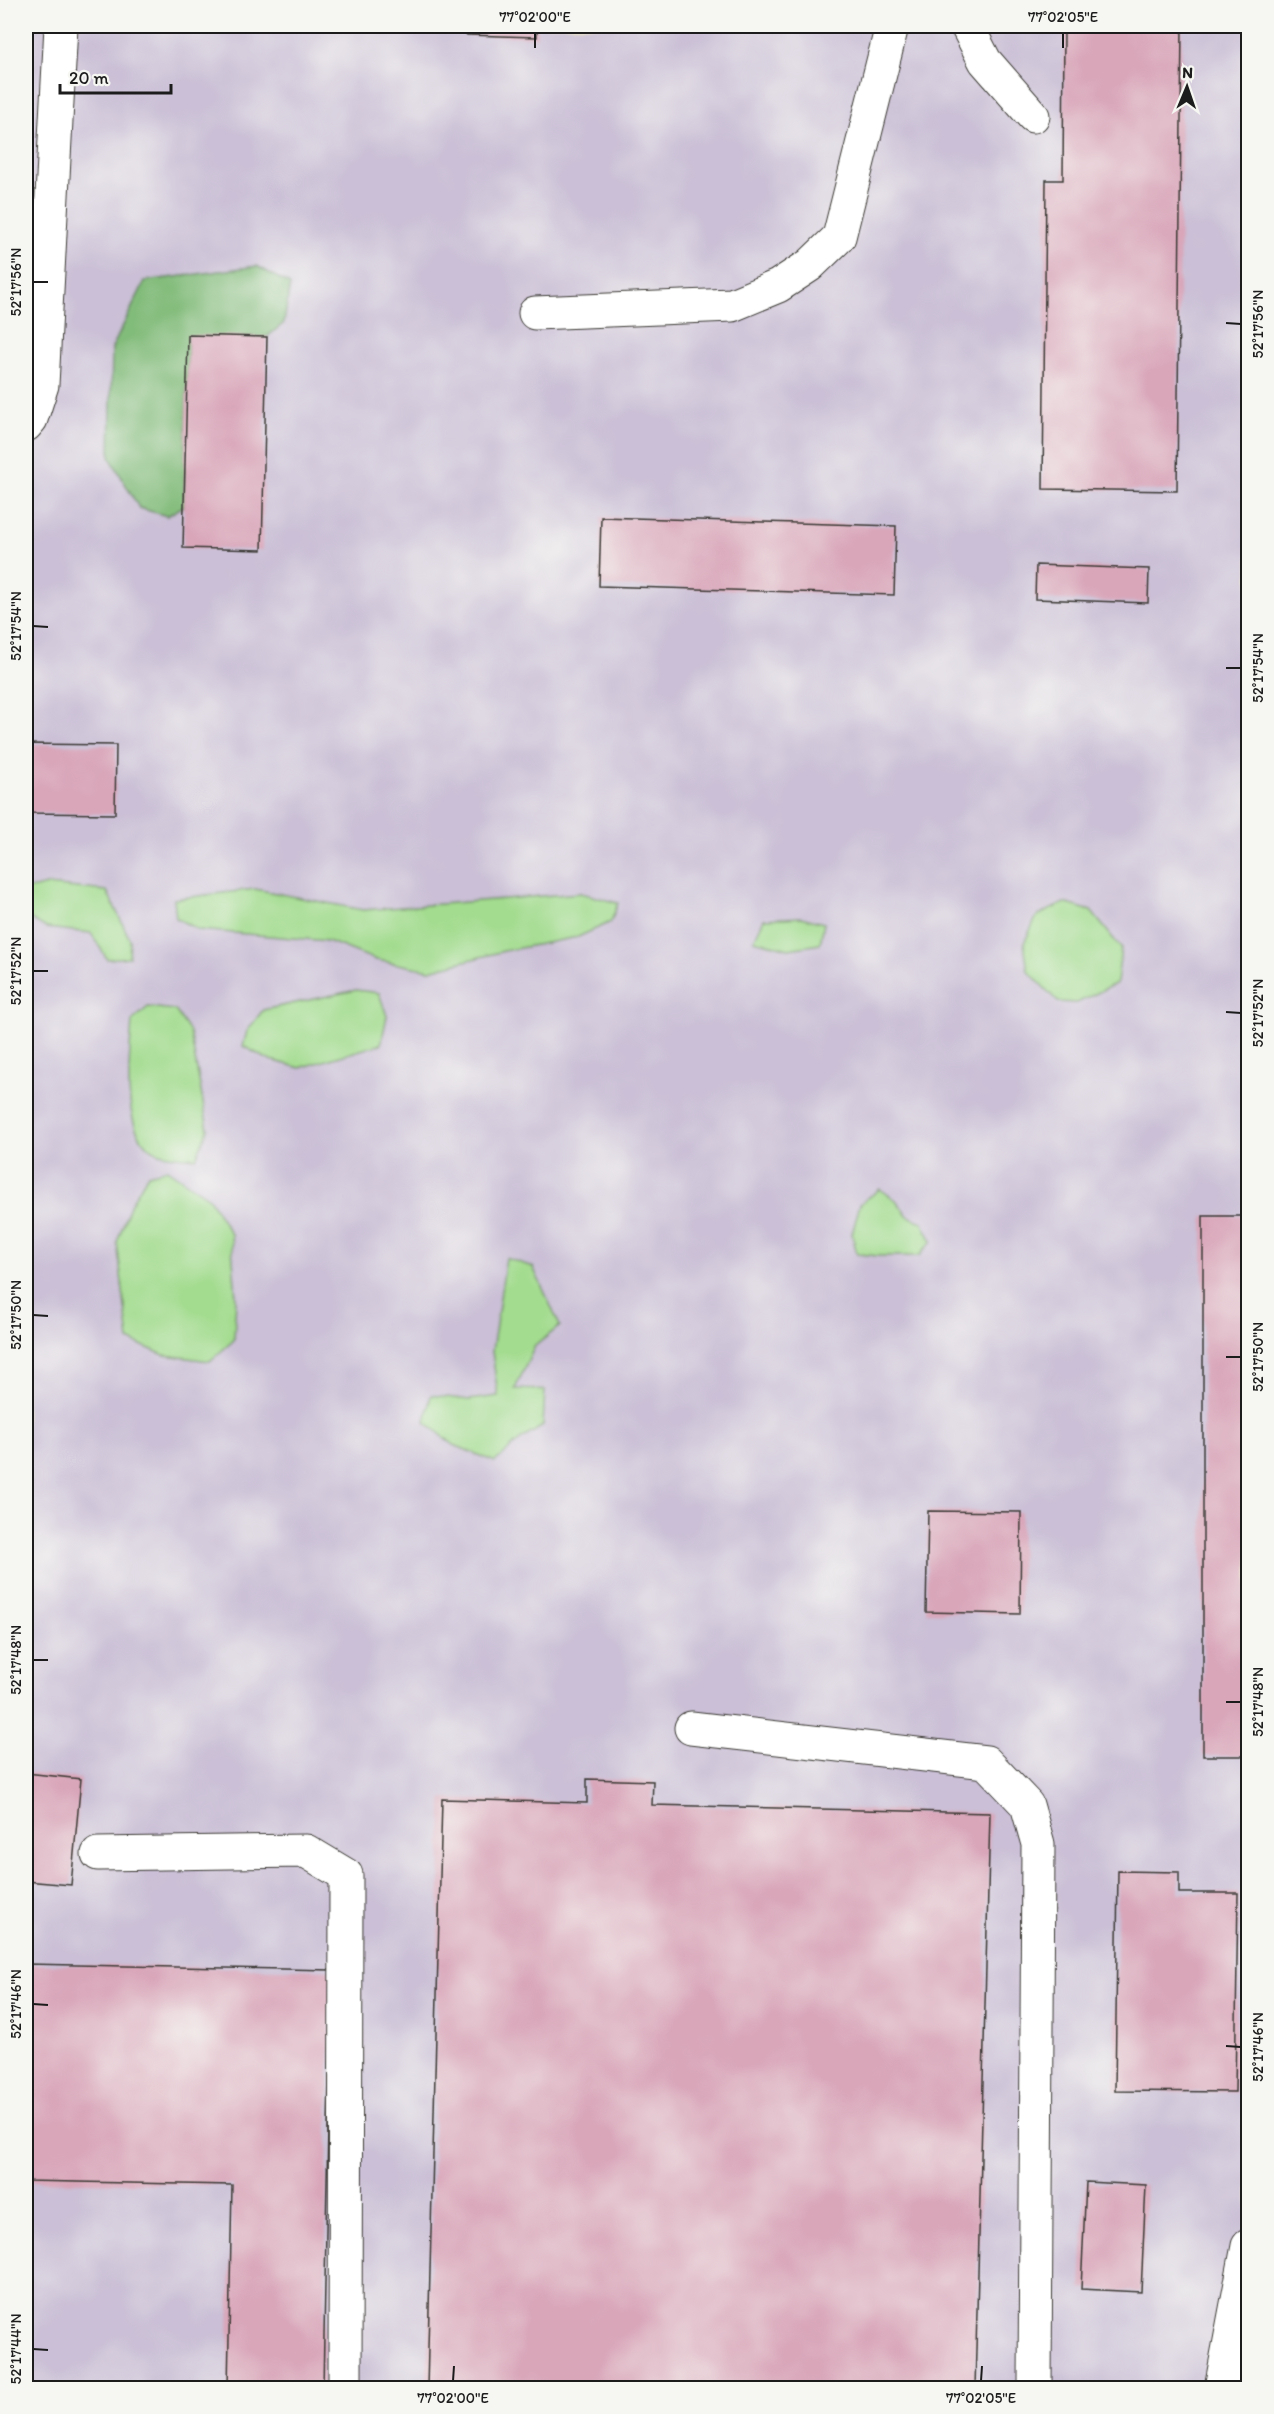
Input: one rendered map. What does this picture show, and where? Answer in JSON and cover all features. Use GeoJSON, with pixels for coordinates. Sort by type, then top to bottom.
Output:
{"type":"FeatureCollection","features":[{"type":"Feature","properties":{"kind":"lane"},"geometry":{"type":"LineString","coordinates":[[26,425],[31,418],[42,385],[61,26]]}},
{"type":"Feature","properties":{"kind":"lane"},"geometry":{"type":"LineString","coordinates":[[535,313],[732,305],[778,286],[810,265],[839,237],[892,26]]}},
{"type":"Feature","properties":{"kind":"lane"},"geometry":{"type":"LineString","coordinates":[[967,26],[985,61],[1033,116]]}},
{"type":"Feature","properties":{"kind":"lane"},"geometry":{"type":"LineString","coordinates":[[692,1728],[986,1762],[1027,1805],[1038,1844],[1035,2388]]}},
{"type":"Feature","properties":{"kind":"lane"},"geometry":{"type":"LineString","coordinates":[[98,1854],[306,1851],[346,1875],[345,2388]]}},
{"type":"Feature","properties":{"kind":"lane"},"geometry":{"type":"LineString","coordinates":[[1221,2388],[1248,2246]]}},
{"type":"Feature","properties":{"kind":"shaded area"},"geometry":{"type":"Polygon","coordinates":[[[26,26],[1248,26],[1248,2388],[26,2388],[26,26]]]}},
{"type":"Feature","properties":{"kind":"green space"},"geometry":{"type":"Polygon","coordinates":[[[257,266],[290,285],[284,323],[267,337],[188,336],[184,506],[167,516],[139,508],[110,457],[112,348],[145,281],[257,266]]]}},
{"type":"Feature","properties":{"kind":"green space"},"geometry":{"type":"Polygon","coordinates":[[[47,885],[107,891],[130,940],[129,957],[107,959],[91,933],[46,928],[26,916],[26,890],[47,885]]]}},
{"type":"Feature","properties":{"kind":"green space"},"geometry":{"type":"Polygon","coordinates":[[[255,889],[363,910],[581,893],[618,903],[611,922],[578,937],[504,951],[430,970],[376,960],[328,941],[198,930],[176,918],[174,899],[255,889]]]}},
{"type":"Feature","properties":{"kind":"green space"},"geometry":{"type":"Polygon","coordinates":[[[1064,903],[1091,911],[1121,948],[1117,983],[1077,1003],[1058,1002],[1028,971],[1024,943],[1037,916],[1064,903]]]}},
{"type":"Feature","properties":{"kind":"green space"},"geometry":{"type":"Polygon","coordinates":[[[801,917],[824,923],[820,944],[789,949],[754,940],[764,919],[801,917]]]}},
{"type":"Feature","properties":{"kind":"green space"},"geometry":{"type":"Polygon","coordinates":[[[356,990],[379,993],[387,1016],[381,1044],[300,1068],[267,1059],[243,1046],[247,1031],[263,1010],[356,990]]]}},
{"type":"Feature","properties":{"kind":"green space"},"geometry":{"type":"Polygon","coordinates":[[[148,1007],[175,1010],[190,1032],[208,1129],[196,1158],[155,1151],[144,1142],[136,1128],[129,1092],[132,1021],[148,1007]]]}},
{"type":"Feature","properties":{"kind":"green space"},"geometry":{"type":"Polygon","coordinates":[[[167,1169],[209,1198],[231,1234],[236,1298],[234,1340],[210,1361],[164,1355],[129,1340],[117,1242],[131,1203],[148,1174],[167,1169]]]}},
{"type":"Feature","properties":{"kind":"green space"},"geometry":{"type":"Polygon","coordinates":[[[880,1189],[896,1200],[908,1216],[922,1222],[932,1241],[919,1256],[857,1254],[852,1234],[860,1204],[880,1189]]]}},
{"type":"Feature","properties":{"kind":"green space"},"geometry":{"type":"Polygon","coordinates":[[[506,1258],[533,1267],[560,1326],[535,1346],[515,1389],[545,1390],[543,1426],[520,1440],[495,1462],[454,1445],[425,1422],[431,1395],[469,1400],[498,1396],[492,1351],[506,1258]]]}},
{"type":"Feature","properties":{"kind":"building"},"geometry":{"type":"Polygon","coordinates":[[[455,26],[537,26],[537,37],[467,35],[455,26]]]}},
{"type":"Feature","properties":{"kind":"building"},"geometry":{"type":"Polygon","coordinates":[[[1064,26],[1182,26],[1177,491],[1043,489],[1046,180],[1063,180],[1064,26]]]}},
{"type":"Feature","properties":{"kind":"building"},"geometry":{"type":"Polygon","coordinates":[[[188,335],[267,337],[262,550],[183,548],[188,335]]]}},
{"type":"Feature","properties":{"kind":"building"},"geometry":{"type":"Polygon","coordinates":[[[601,517],[896,526],[894,595],[599,586],[601,517]]]}},
{"type":"Feature","properties":{"kind":"building"},"geometry":{"type":"Polygon","coordinates":[[[1036,565],[1149,569],[1148,603],[1035,599],[1036,565]]]}},
{"type":"Feature","properties":{"kind":"building"},"geometry":{"type":"Polygon","coordinates":[[[26,744],[116,745],[115,814],[26,813],[26,744]]]}},
{"type":"Feature","properties":{"kind":"building"},"geometry":{"type":"Polygon","coordinates":[[[1203,1216],[1248,1216],[1248,1756],[1203,1756],[1203,1216]]]}},
{"type":"Feature","properties":{"kind":"building"},"geometry":{"type":"Polygon","coordinates":[[[928,1511],[1021,1512],[1020,1614],[926,1612],[928,1511]]]}},
{"type":"Feature","properties":{"kind":"building"},"geometry":{"type":"Polygon","coordinates":[[[26,1773],[81,1779],[71,1885],[26,1881],[26,1773]]]}},
{"type":"Feature","properties":{"kind":"building"},"geometry":{"type":"Polygon","coordinates":[[[587,1779],[653,1781],[652,1805],[990,1813],[975,2388],[427,2388],[442,1799],[587,1803],[587,1779]]]}},
{"type":"Feature","properties":{"kind":"building"},"geometry":{"type":"Polygon","coordinates":[[[1118,1871],[1179,1872],[1179,1893],[1238,1893],[1235,2092],[1115,2091],[1118,1871]]]}},
{"type":"Feature","properties":{"kind":"building"},"geometry":{"type":"Polygon","coordinates":[[[26,1964],[331,1970],[323,2388],[228,2388],[232,2185],[26,2181],[26,1964]]]}},
{"type":"Feature","properties":{"kind":"building"},"geometry":{"type":"Polygon","coordinates":[[[1086,2182],[1146,2185],[1141,2292],[1081,2289],[1086,2182]]]}}]}
